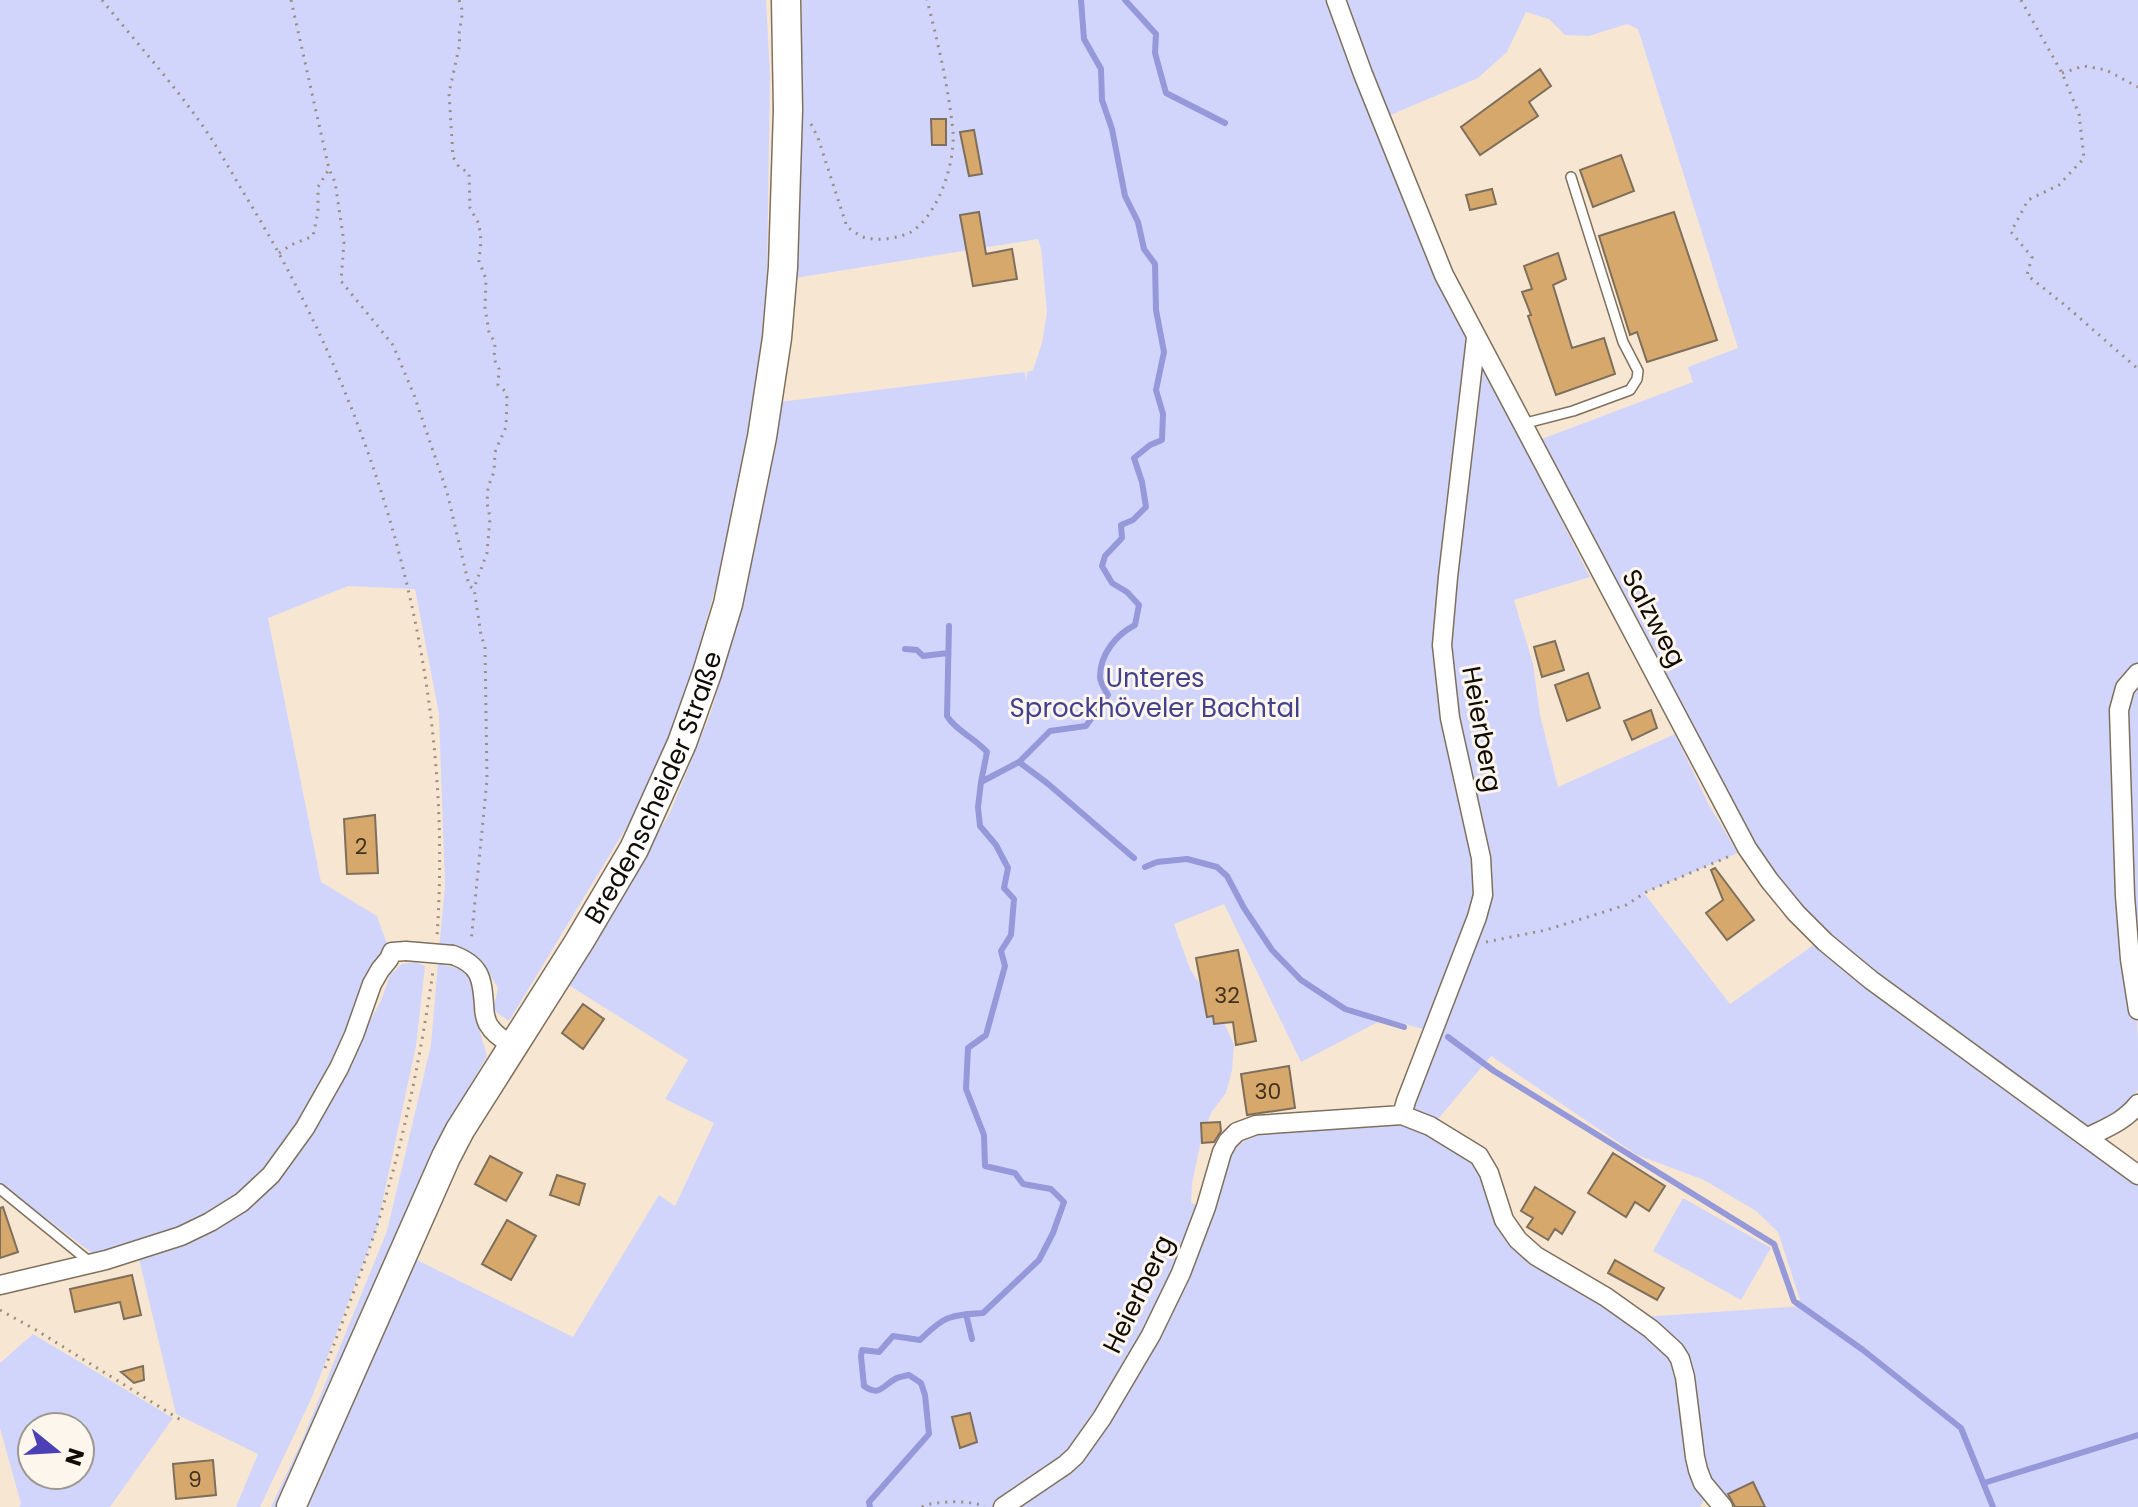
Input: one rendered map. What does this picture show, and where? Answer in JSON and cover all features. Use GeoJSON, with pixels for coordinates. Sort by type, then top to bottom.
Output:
{"type":"FeatureCollection","features":[{"type":"Feature","properties":{"kind":"main road","name":"Bredenscheider Straße"},"geometry":{"type":"LineString","coordinates":[[291,1507],[446,1157],[634,849],[682,743],[707,673],[744,534],[777,338],[783,267],[788,110],[786,0]]}},
{"type":"Feature","properties":{"kind":"street","name":"Salzweg"},"geometry":{"type":"LineString","coordinates":[[1336,0],[1444,275],[1747,848],[1796,913],[1825,942],[1871,980],[2138,1175]]}},
{"type":"Feature","properties":{"kind":"street","name":"Heierberg"},"geometry":{"type":"LineString","coordinates":[[1402,1115],[1483,895],[1481,858],[1450,718],[1442,645],[1476,338]]}},
{"type":"Feature","properties":{"kind":"street"},"geometry":{"type":"LineString","coordinates":[[2138,673],[2125,688],[2119,710],[2125,896],[2138,1010]]}},
{"type":"Feature","properties":{"kind":"street"},"geometry":{"type":"LineString","coordinates":[[0,1285],[166,1241],[193,1231],[242,1202],[271,1175],[305,1128],[339,1068],[380,970],[392,952],[452,955],[475,967],[482,983],[487,1022],[512,1045]]}},
{"type":"Feature","properties":{"kind":"street"},"geometry":{"type":"LineString","coordinates":[[2088,1137],[2117,1123],[2138,1104]]}},
{"type":"Feature","properties":{"kind":"street","name":"Heierberg"},"geometry":{"type":"LineString","coordinates":[[1003,1507],[1065,1465],[1102,1418],[1151,1335],[1181,1273],[1206,1207],[1222,1152],[1237,1132],[1256,1125],[1402,1115],[1430,1126],[1479,1156],[1489,1173],[1504,1220],[1518,1240],[1536,1256],[1606,1297],[1651,1329],[1675,1351],[1685,1377],[1698,1470],[1703,1483],[1723,1507]]}},
{"type":"Feature","properties":{"kind":"lane"},"geometry":{"type":"LineString","coordinates":[[1522,424],[1573,411],[1630,390],[1637,379],[1638,371],[1623,342],[1571,177]]}},
{"type":"Feature","properties":{"kind":"lane"},"geometry":{"type":"LineString","coordinates":[[0,1189],[91,1263]]}},
{"type":"Feature","properties":{"kind":"path"},"geometry":{"type":"LineString","coordinates":[[102,0],[201,123],[278,253],[311,313],[370,454],[396,539],[417,626],[432,716],[439,800],[440,887],[452,955]]}},
{"type":"Feature","properties":{"kind":"path"},"geometry":{"type":"LineString","coordinates":[[291,0],[329,169],[335,182],[344,242],[341,281],[393,345],[414,395],[447,492],[468,581],[474,588]]}},
{"type":"Feature","properties":{"kind":"path"},"geometry":{"type":"LineString","coordinates":[[452,955],[487,780],[485,647],[474,588],[487,553],[490,518],[488,487],[494,472],[495,452],[506,427],[507,398],[498,385],[495,343],[489,332],[485,308],[486,279],[479,261],[479,224],[470,208],[469,173],[459,167],[453,157],[449,93],[464,10],[459,0]]}},
{"type":"Feature","properties":{"kind":"path"},"geometry":{"type":"LineString","coordinates":[[788,110],[807,118],[818,138],[847,227],[864,238],[883,238],[906,235],[921,226],[943,185],[953,136],[927,0]]}},
{"type":"Feature","properties":{"kind":"path"},"geometry":{"type":"LineString","coordinates":[[2021,0],[2062,73],[2079,114],[2084,158],[2059,185],[2028,200],[2011,232],[2032,257],[2027,275],[2138,369]]}},
{"type":"Feature","properties":{"kind":"path"},"geometry":{"type":"LineString","coordinates":[[2062,73],[2084,66],[2106,70],[2138,87]]}},
{"type":"Feature","properties":{"kind":"path"},"geometry":{"type":"LineString","coordinates":[[278,253],[313,236],[318,212],[318,187],[329,169]]}},
{"type":"Feature","properties":{"kind":"path"},"geometry":{"type":"LineString","coordinates":[[1466,946],[1546,930],[1626,905],[1648,891],[1747,848]]}},
{"type":"Feature","properties":{"kind":"path"},"geometry":{"type":"LineString","coordinates":[[325,1368],[373,1239],[400,1143],[422,1047],[434,965]]}},
{"type":"Feature","properties":{"kind":"path"},"geometry":{"type":"LineString","coordinates":[[0,1310],[184,1422]]}},
{"type":"Feature","properties":{"kind":"path"},"geometry":{"type":"LineString","coordinates":[[922,1507],[946,1501],[989,1507]]}},
{"type":"Feature","properties":{"kind":"green space"},"geometry":{"type":"Polygon","coordinates":[[[0,0],[766,0],[770,75],[767,280],[758,380],[733,524],[677,726],[632,818],[509,1021],[493,1010],[498,988],[484,965],[472,955],[439,949],[445,886],[439,714],[415,589],[348,586],[268,618],[321,882],[377,916],[387,944],[327,1082],[255,1185],[231,1205],[147,1242],[92,1253],[0,1184],[0,0]]]}},
{"type":"Feature","properties":{"kind":"green space","name":"Unteres Sprockhöveler Bachtal"},"geometry":{"type":"Polygon","coordinates":[[[802,0],[1328,0],[1364,102],[1422,228],[1470,349],[1439,649],[1482,894],[1429,1031],[1380,1017],[1380,1021],[1301,1062],[1224,904],[1174,924],[1190,969],[1222,1018],[1234,1045],[1226,1093],[1211,1113],[1192,1184],[1191,1203],[1205,1207],[1148,1335],[1069,1453],[1012,1507],[308,1507],[415,1259],[573,1337],[659,1195],[675,1206],[714,1123],[665,1099],[688,1060],[567,984],[670,813],[710,715],[735,632],[754,551],[779,402],[1025,372],[1026,381],[1027,372],[1033,370],[1042,343],[1047,312],[1038,239],[795,278],[802,0]]]}},
{"type":"Feature","properties":{"kind":"green space"},"geometry":{"type":"Polygon","coordinates":[[[1345,0],[2138,0],[2138,668],[2119,690],[2138,1041],[2138,1089],[2128,1107],[2091,1132],[1873,972],[1799,907],[1752,846],[1539,440],[1693,382],[1688,367],[1738,348],[1638,29],[1627,24],[1589,36],[1565,35],[1549,19],[1526,12],[1507,52],[1478,78],[1388,116],[1345,0]]]}},
{"type":"Feature","properties":{"kind":"green space"},"geometry":{"type":"Polygon","coordinates":[[[1478,360],[1590,577],[1514,600],[1533,664],[1540,715],[1558,787],[1675,734],[1709,805],[1738,853],[1644,893],[1730,1004],[1815,944],[2138,1184],[2138,1507],[1996,1507],[1956,1419],[1990,1507],[1725,1507],[1699,1475],[1688,1376],[1677,1339],[1643,1317],[1802,1306],[1778,1232],[1756,1211],[1704,1180],[1637,1155],[1491,1056],[1433,1125],[1409,1103],[1488,892],[1444,642],[1478,360]]]}},
{"type":"Feature","properties":{"kind":"green space"},"geometry":{"type":"Polygon","coordinates":[[[2138,678],[2138,1001],[2122,733],[2138,678]]]}},
{"type":"Feature","properties":{"kind":"green space"},"geometry":{"type":"Polygon","coordinates":[[[415,962],[425,966],[416,1046],[377,1227],[312,1397],[260,1507],[236,1507],[258,1454],[176,1414],[139,1259],[187,1243],[230,1218],[333,1093],[382,998],[390,975],[402,964],[415,962]]]}},
{"type":"Feature","properties":{"kind":"green space"},"geometry":{"type":"Polygon","coordinates":[[[438,963],[467,971],[474,982],[476,1018],[487,1056],[447,1126],[277,1507],[271,1507],[301,1443],[387,1231],[431,1045],[438,963]]]}},
{"type":"Feature","properties":{"kind":"green space"},"geometry":{"type":"Polygon","coordinates":[[[1404,1118],[1485,1163],[1496,1223],[1671,1349],[1707,1495],[1700,1507],[1022,1507],[1092,1435],[1213,1203],[1232,1152],[1244,1141],[1264,1131],[1404,1118]]]}},
{"type":"Feature","properties":{"kind":"green space"},"geometry":{"type":"Polygon","coordinates":[[[1683,1198],[1771,1248],[1741,1300],[1653,1251],[1683,1198]]]}},
{"type":"Feature","properties":{"kind":"green space"},"geometry":{"type":"Polygon","coordinates":[[[33,1334],[173,1418],[110,1507],[19,1507],[17,1491],[96,1491],[96,1411],[16,1411],[16,1486],[0,1428],[0,1363],[33,1334]]]}},
{"type":"Feature","properties":{"kind":"building"},"geometry":{"type":"Polygon","coordinates":[[[1540,69],[1551,86],[1529,102],[1538,116],[1480,155],[1461,127],[1540,69]]]}},
{"type":"Feature","properties":{"kind":"building"},"geometry":{"type":"Polygon","coordinates":[[[931,119],[946,119],[946,145],[932,145],[931,119]]]}},
{"type":"Feature","properties":{"kind":"building"},"geometry":{"type":"Polygon","coordinates":[[[974,130],[982,174],[969,176],[960,132],[974,130]]]}},
{"type":"Feature","properties":{"kind":"building"},"geometry":{"type":"Polygon","coordinates":[[[1621,155],[1634,191],[1593,207],[1580,170],[1621,155]]]}},
{"type":"Feature","properties":{"kind":"building"},"geometry":{"type":"Polygon","coordinates":[[[1492,189],[1496,204],[1470,210],[1466,195],[1492,189]]]}},
{"type":"Feature","properties":{"kind":"building"},"geometry":{"type":"Polygon","coordinates":[[[979,212],[986,254],[1012,249],[1017,279],[973,286],[960,215],[979,212]]]}},
{"type":"Feature","properties":{"kind":"building"},"geometry":{"type":"Polygon","coordinates":[[[1674,212],[1717,340],[1647,362],[1637,332],[1630,335],[1599,236],[1674,212]]]}},
{"type":"Feature","properties":{"kind":"building"},"geometry":{"type":"Polygon","coordinates":[[[1558,253],[1566,279],[1553,285],[1572,348],[1604,338],[1615,374],[1556,395],[1522,292],[1532,289],[1524,266],[1558,253]]]}},
{"type":"Feature","properties":{"kind":"building"},"geometry":{"type":"Polygon","coordinates":[[[1555,641],[1564,670],[1542,677],[1534,647],[1555,641]]]}},
{"type":"Feature","properties":{"kind":"building"},"geometry":{"type":"Polygon","coordinates":[[[1588,673],[1600,708],[1567,721],[1555,685],[1588,673]]]}},
{"type":"Feature","properties":{"kind":"building"},"geometry":{"type":"Polygon","coordinates":[[[1651,710],[1657,728],[1632,740],[1624,721],[1651,710]]]}},
{"type":"Feature","properties":{"kind":"building"},"geometry":{"type":"Polygon","coordinates":[[[375,815],[378,873],[347,874],[344,819],[375,815]]]}},
{"type":"Feature","properties":{"kind":"building"},"geometry":{"type":"Polygon","coordinates":[[[1715,868],[1754,920],[1727,940],[1706,913],[1723,900],[1711,870],[1715,868]]]}},
{"type":"Feature","properties":{"kind":"building"},"geometry":{"type":"Polygon","coordinates":[[[1238,950],[1256,1041],[1236,1045],[1233,1022],[1214,1024],[1213,1016],[1207,1017],[1196,958],[1238,950]]]}},
{"type":"Feature","properties":{"kind":"building"},"geometry":{"type":"Polygon","coordinates":[[[583,1004],[604,1019],[583,1049],[562,1033],[583,1004]]]}},
{"type":"Feature","properties":{"kind":"building"},"geometry":{"type":"Polygon","coordinates":[[[1289,1066],[1295,1108],[1247,1115],[1241,1074],[1289,1066]]]}},
{"type":"Feature","properties":{"kind":"building"},"geometry":{"type":"Polygon","coordinates":[[[1220,1122],[1221,1131],[1214,1142],[1202,1143],[1201,1123],[1220,1122]]]}},
{"type":"Feature","properties":{"kind":"building"},"geometry":{"type":"Polygon","coordinates":[[[1613,1153],[1665,1186],[1649,1211],[1635,1202],[1626,1217],[1588,1193],[1613,1153]]]}},
{"type":"Feature","properties":{"kind":"building"},"geometry":{"type":"Polygon","coordinates":[[[490,1156],[522,1173],[506,1201],[475,1184],[490,1156]]]}},
{"type":"Feature","properties":{"kind":"building"},"geometry":{"type":"Polygon","coordinates":[[[557,1175],[585,1184],[579,1205],[550,1195],[557,1175]]]}},
{"type":"Feature","properties":{"kind":"building"},"geometry":{"type":"Polygon","coordinates":[[[1535,1187],[1575,1212],[1562,1234],[1555,1229],[1548,1240],[1527,1227],[1533,1218],[1521,1211],[1535,1187]]]}},
{"type":"Feature","properties":{"kind":"building"},"geometry":{"type":"Polygon","coordinates":[[[3,1207],[18,1252],[0,1258],[0,1208],[3,1207]]]}},
{"type":"Feature","properties":{"kind":"building"},"geometry":{"type":"Polygon","coordinates":[[[507,1220],[536,1236],[511,1280],[482,1264],[507,1220]]]}},
{"type":"Feature","properties":{"kind":"building"},"geometry":{"type":"Polygon","coordinates":[[[1615,1260],[1664,1288],[1657,1300],[1608,1273],[1615,1260]]]}},
{"type":"Feature","properties":{"kind":"building"},"geometry":{"type":"Polygon","coordinates":[[[132,1275],[141,1315],[124,1319],[120,1302],[75,1312],[70,1289],[132,1275]]]}},
{"type":"Feature","properties":{"kind":"building"},"geometry":{"type":"Polygon","coordinates":[[[143,1366],[144,1380],[134,1383],[121,1372],[143,1366]]]}},
{"type":"Feature","properties":{"kind":"building"},"geometry":{"type":"Polygon","coordinates":[[[970,1413],[977,1442],[960,1448],[952,1417],[970,1413]]]}},
{"type":"Feature","properties":{"kind":"building"},"geometry":{"type":"Polygon","coordinates":[[[213,1460],[216,1495],[176,1499],[173,1464],[213,1460]]]}},
{"type":"Feature","properties":{"kind":"building"},"geometry":{"type":"Polygon","coordinates":[[[1753,1482],[1765,1507],[1735,1507],[1728,1494],[1753,1482]]]}},
{"type":"Feature","properties":{"kind":"waterway"},"geometry":{"type":"LineString","coordinates":[[870,1507],[869,1502],[929,1434],[921,1383],[909,1375],[896,1378],[881,1389],[869,1389],[864,1386],[862,1350],[879,1352],[893,1336],[920,1340],[948,1318],[983,1313],[1039,1260],[1064,1202],[1051,1189],[1023,1184],[1015,1173],[985,1166],[984,1135],[966,1089],[968,1048],[986,1035],[1005,966],[1001,951],[1011,935],[1014,899],[1004,888],[1008,868],[996,845],[980,826],[978,807],[981,782],[1019,762],[1050,731],[1086,726],[1108,695],[1100,679],[1103,661],[1116,640],[1135,625],[1139,605],[1127,592],[1112,583],[1102,566],[1105,556],[1122,538],[1121,525],[1133,520],[1146,507],[1134,458],[1162,440],[1163,414],[1156,390],[1164,352],[1156,310],[1155,264],[1144,249],[1138,222],[1125,196],[1112,129],[1102,100],[1101,69],[1084,39],[1081,0]]}},
{"type":"Feature","properties":{"kind":"waterway"},"geometry":{"type":"LineString","coordinates":[[1125,0],[1156,34],[1155,53],[1166,93],[1225,123]]}},
{"type":"Feature","properties":{"kind":"waterway"},"geometry":{"type":"LineString","coordinates":[[949,626],[947,716],[987,752],[981,782]]}},
{"type":"Feature","properties":{"kind":"waterway"},"geometry":{"type":"LineString","coordinates":[[905,649],[917,650],[923,656],[948,653]]}},
{"type":"Feature","properties":{"kind":"waterway"},"geometry":{"type":"LineString","coordinates":[[1019,762],[1134,858]]}},
{"type":"Feature","properties":{"kind":"waterway"},"geometry":{"type":"LineString","coordinates":[[1145,867],[1157,862],[1187,859],[1217,867],[1227,876],[1272,950],[1301,980],[1345,1009],[1404,1027]]}},
{"type":"Feature","properties":{"kind":"waterway"},"geometry":{"type":"LineString","coordinates":[[1448,1037],[1494,1071],[1774,1244],[1794,1301],[1863,1350],[1961,1428],[1993,1507]]}},
{"type":"Feature","properties":{"kind":"waterway"},"geometry":{"type":"LineString","coordinates":[[966,1314],[972,1339]]}},
{"type":"Feature","properties":{"kind":"waterway"},"geometry":{"type":"LineString","coordinates":[[1984,1483],[2138,1435]]}}]}
